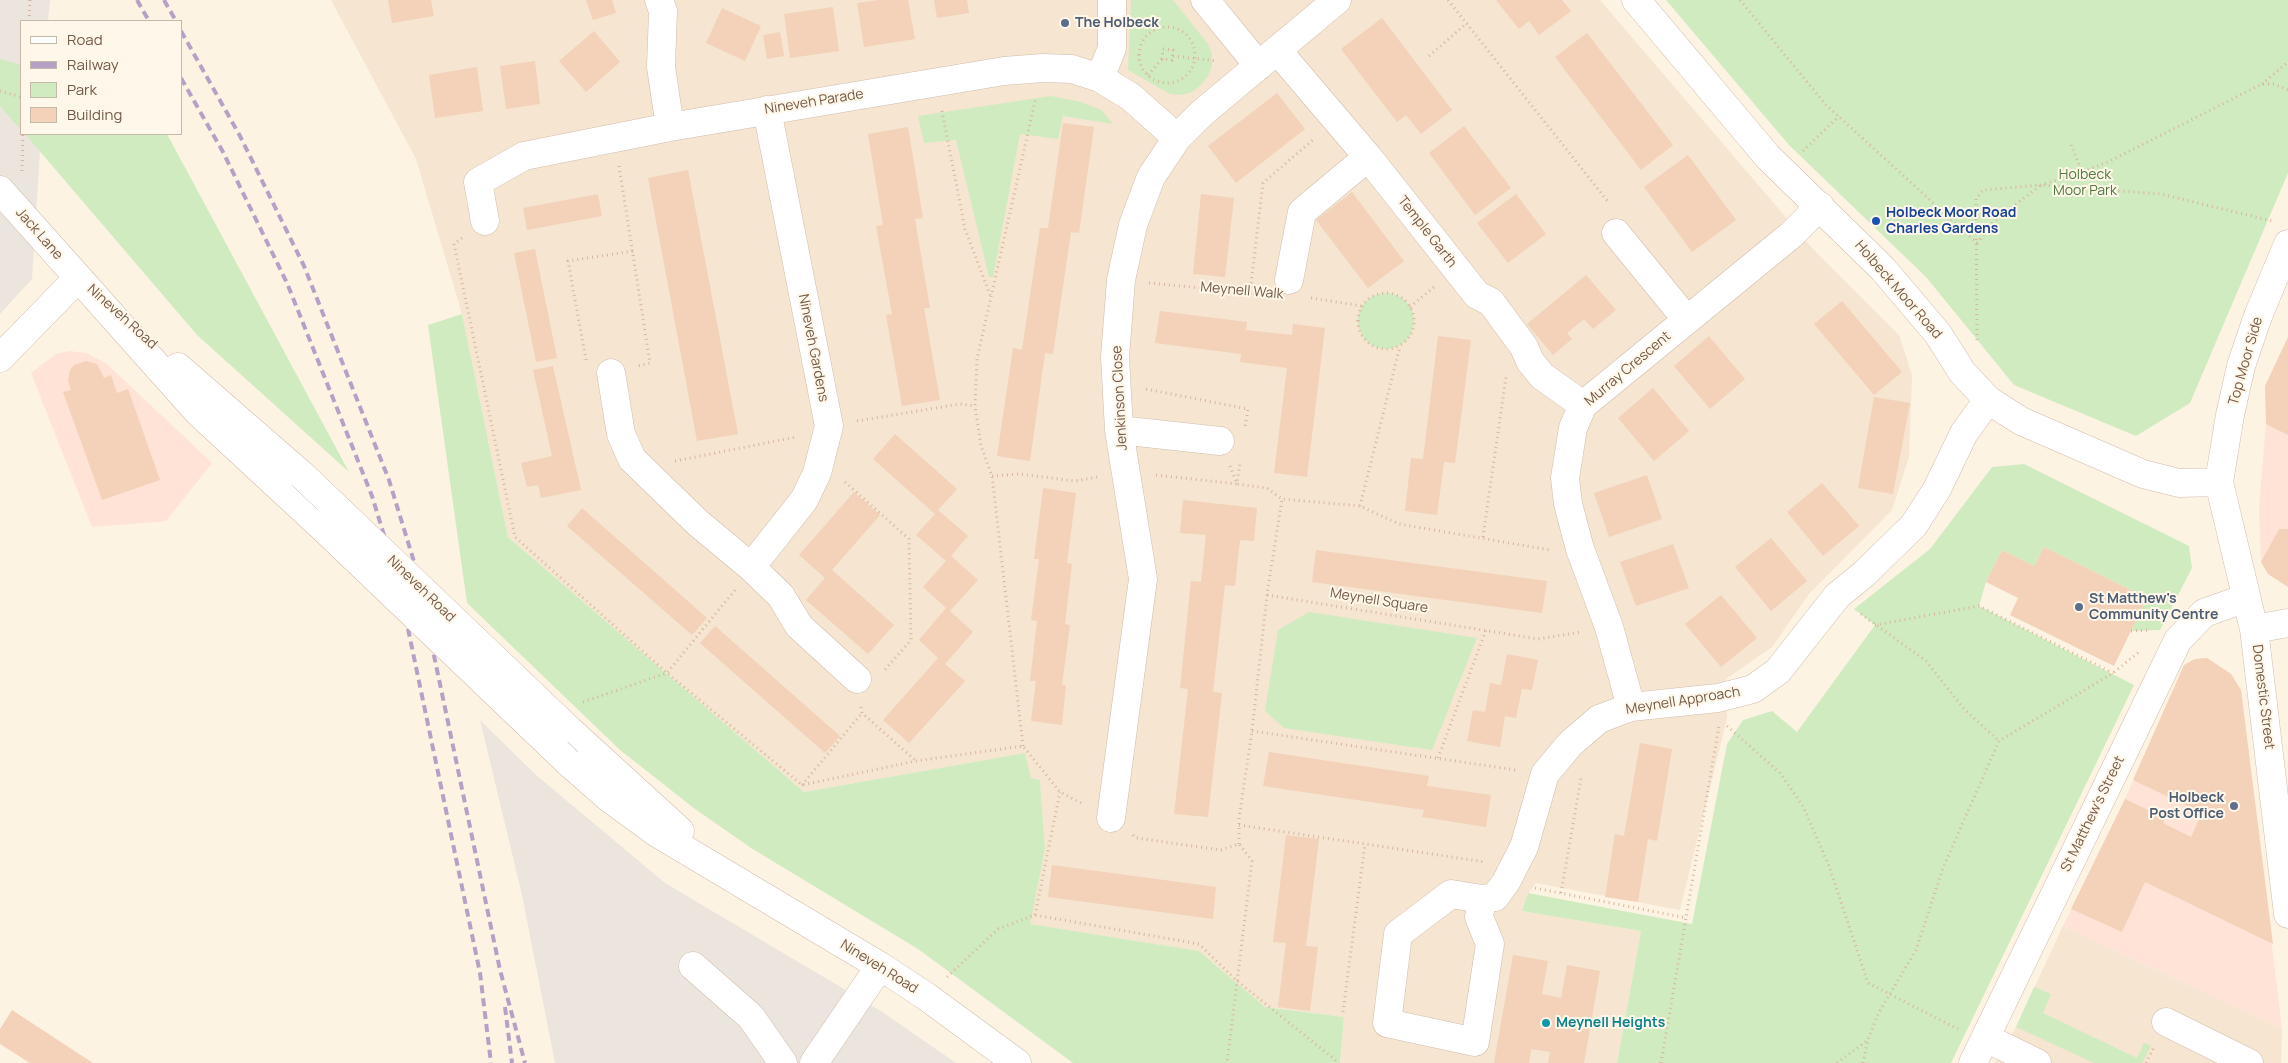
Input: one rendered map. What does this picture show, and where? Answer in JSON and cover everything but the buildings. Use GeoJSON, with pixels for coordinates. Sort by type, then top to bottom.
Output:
{"type":"FeatureCollection","features":[{"type":"Feature","properties":{"kind":"street"},"geometry":{"type":"LineString","coordinates":[[659,0],[663,11],[661,67],[670,127]]}},
{"type":"Feature","properties":{"kind":"street"},"geometry":{"type":"LineString","coordinates":[[1100,78],[1112,48],[1112,0]]}},
{"type":"Feature","properties":{"kind":"street","name":"Temple Garth"},"geometry":{"type":"LineString","coordinates":[[1205,0],[1268,58],[1368,157],[1477,295],[1491,302],[1524,346],[1530,361],[1542,376],[1583,404]]}},
{"type":"Feature","properties":{"kind":"street","name":"Jenkinson Close"},"geometry":{"type":"LineString","coordinates":[[1112,818],[1143,579],[1119,430],[1115,357],[1121,280],[1133,225],[1151,177],[1177,138],[1202,113],[1337,0]]}},
{"type":"Feature","properties":{"kind":"street","name":"Holbeck Moor Road"},"geometry":{"type":"LineString","coordinates":[[1636,0],[1768,157],[1883,269],[1938,334],[1962,372],[1988,400],[2021,420],[2143,474],[2179,483],[2219,482]]}},
{"type":"Feature","properties":{"kind":"street","name":"Nineveh Parade"},"geometry":{"type":"LineString","coordinates":[[485,221],[478,182],[524,156],[670,127],[1004,71],[1043,68],[1072,70],[1100,78],[1131,98],[1177,138]]}},
{"type":"Feature","properties":{"kind":"street","name":"Nineveh Gardens"},"geometry":{"type":"LineString","coordinates":[[751,567],[804,500],[818,468],[829,426],[767,110]]}},
{"type":"Feature","properties":{"kind":"street"},"geometry":{"type":"LineString","coordinates":[[1288,290],[1302,212],[1368,157]]}},
{"type":"Feature","properties":{"kind":"street","name":"Jack Lane"},"geometry":{"type":"LineString","coordinates":[[0,190],[78,278]]}},
{"type":"Feature","properties":{"kind":"street","name":"Murray Crescent"},"geometry":{"type":"LineString","coordinates":[[1631,707],[1609,627],[1580,549],[1568,504],[1565,478],[1573,428],[1583,404],[1791,235],[1820,206]]}},
{"type":"Feature","properties":{"kind":"street"},"geometry":{"type":"LineString","coordinates":[[1616,233],[1686,320]]}},
{"type":"Feature","properties":{"kind":"street","name":"Top Moor Side"},"geometry":{"type":"LineString","coordinates":[[2219,482],[2230,415],[2241,366],[2284,233]]}},
{"type":"Feature","properties":{"kind":"street"},"geometry":{"type":"LineString","coordinates":[[0,358],[78,278]]}},
{"type":"Feature","properties":{"kind":"street","name":"Nineveh Road"},"geometry":{"type":"LineString","coordinates":[[78,278],[302,475],[566,728],[735,880]]}},
{"type":"Feature","properties":{"kind":"street","name":"Nineveh Road"},"geometry":{"type":"LineString","coordinates":[[78,278],[198,412],[319,524],[568,762],[609,798],[657,833],[880,966],[927,997],[1017,1063]]}},
{"type":"Feature","properties":{"kind":"street"},"geometry":{"type":"LineString","coordinates":[[612,373],[621,434],[632,459],[698,523],[751,567],[782,596],[799,626],[868,678]]}},
{"type":"Feature","properties":{"kind":"street","name":"Meynell Approach"},"geometry":{"type":"LineString","coordinates":[[1498,887],[1524,847],[1546,774],[1580,736],[1599,719],[1631,707],[1718,698],[1753,689],[1778,671],[1836,596],[1864,574],[1914,525],[1936,489],[1964,432],[1988,400]]}},
{"type":"Feature","properties":{"kind":"street"},"geometry":{"type":"LineString","coordinates":[[1119,430],[1220,441]]}},
{"type":"Feature","properties":{"kind":"street","name":"Domestic Street"},"geometry":{"type":"LineString","coordinates":[[2219,482],[2254,629],[2288,914]]}},
{"type":"Feature","properties":{"kind":"street","name":"St Matthew's Street"},"geometry":{"type":"LineString","coordinates":[[1981,1048],[2038,954],[2178,640],[2204,613],[2246,598]]}},
{"type":"Feature","properties":{"kind":"street"},"geometry":{"type":"LineString","coordinates":[[2254,629],[2288,623]]}},
{"type":"Feature","properties":{"kind":"street"},"geometry":{"type":"LineString","coordinates":[[1498,887],[1479,917],[1490,944],[1475,1042],[1387,1023],[1398,934],[1451,894],[1498,887]]}},
{"type":"Feature","properties":{"kind":"street"},"geometry":{"type":"LineString","coordinates":[[693,966],[751,1017],[783,1063]]}},
{"type":"Feature","properties":{"kind":"street"},"geometry":{"type":"LineString","coordinates":[[814,1063],[880,966]]}},
{"type":"Feature","properties":{"kind":"street"},"geometry":{"type":"LineString","coordinates":[[2166,1022],[2249,1063]]}},
{"type":"Feature","properties":{"kind":"street"},"geometry":{"type":"LineString","coordinates":[[1981,1048],[2038,1063]]}},
{"type":"Feature","properties":{"kind":"path"},"geometry":{"type":"LineString","coordinates":[[29,20],[30,0]]}},
{"type":"Feature","properties":{"kind":"path"},"geometry":{"type":"LineString","coordinates":[[1448,0],[1609,202]]}},
{"type":"Feature","properties":{"kind":"path"},"geometry":{"type":"LineString","coordinates":[[1740,0],[1825,104],[1977,243]]}},
{"type":"Feature","properties":{"kind":"path"},"geometry":{"type":"LineString","coordinates":[[1429,56],[1467,23]]}},
{"type":"Feature","properties":{"kind":"path"},"geometry":{"type":"LineString","coordinates":[[1171,26],[1179,29],[1187,34],[1193,43],[1195,58],[1191,71],[1184,78],[1175,82],[1165,83],[1156,81],[1148,76],[1139,60],[1141,43],[1153,30],[1171,26]]}},
{"type":"Feature","properties":{"kind":"path"},"geometry":{"type":"LineString","coordinates":[[1163,49],[1173,50],[1172,56],[1172,60],[1162,59],[1163,49]]}},
{"type":"Feature","properties":{"kind":"path"},"geometry":{"type":"LineString","coordinates":[[1977,243],[1993,222],[2041,185],[2110,161],[2262,84],[2288,62]]}},
{"type":"Feature","properties":{"kind":"path"},"geometry":{"type":"LineString","coordinates":[[1023,746],[992,476],[981,446],[976,406],[977,359],[1043,68]]}},
{"type":"Feature","properties":{"kind":"path"},"geometry":{"type":"LineString","coordinates":[[936,82],[965,229],[990,296]]}},
{"type":"Feature","properties":{"kind":"path"},"geometry":{"type":"LineString","coordinates":[[2262,84],[2274,84],[2288,90]]}},
{"type":"Feature","properties":{"kind":"path"},"geometry":{"type":"LineString","coordinates":[[0,91],[20,97]]}},
{"type":"Feature","properties":{"kind":"path"},"geometry":{"type":"LineString","coordinates":[[1783,171],[1839,116]]}},
{"type":"Feature","properties":{"kind":"path"},"geometry":{"type":"LineString","coordinates":[[614,139],[634,252],[650,363],[612,373],[588,369],[568,261],[634,252]]}},
{"type":"Feature","properties":{"kind":"path"},"geometry":{"type":"LineString","coordinates":[[2071,145],[2082,172]]}},
{"type":"Feature","properties":{"kind":"path"},"geometry":{"type":"LineString","coordinates":[[1962,372],[1978,337],[1976,199],[1983,190],[2041,185],[2161,194],[2284,233]]}},
{"type":"Feature","properties":{"kind":"path","name":"Meynell Walk"},"geometry":{"type":"LineString","coordinates":[[1121,280],[1288,290],[1362,306]]}},
{"type":"Feature","properties":{"kind":"path"},"geometry":{"type":"LineString","coordinates":[[1390,293],[1399,296],[1407,302],[1415,319],[1414,329],[1409,338],[1400,346],[1385,350],[1369,343],[1359,328],[1358,320],[1362,306],[1371,297],[1380,294],[1390,293]]}},
{"type":"Feature","properties":{"kind":"path"},"geometry":{"type":"LineString","coordinates":[[1360,506],[1400,346]]}},
{"type":"Feature","properties":{"kind":"path"},"geometry":{"type":"LineString","coordinates":[[1483,537],[1507,369]]}},
{"type":"Feature","properties":{"kind":"path"},"geometry":{"type":"LineString","coordinates":[[1220,441],[1238,484],[1267,488],[1282,499],[1360,506],[1399,524],[1554,550],[1580,549]]}},
{"type":"Feature","properties":{"kind":"path"},"geometry":{"type":"LineString","coordinates":[[802,785],[862,712],[868,678],[911,640],[909,539],[849,484],[818,468]]}},
{"type":"Feature","properties":{"kind":"path"},"geometry":{"type":"LineString","coordinates":[[1239,844],[1239,825],[1252,731],[1267,595],[1282,499]]}},
{"type":"Feature","properties":{"kind":"path"},"geometry":{"type":"LineString","coordinates":[[566,728],[568,707],[667,673],[724,606],[751,567]]}},
{"type":"Feature","properties":{"kind":"path","name":"Meynell Square"},"geometry":{"type":"LineString","coordinates":[[1267,595],[1538,639],[1609,627]]}},
{"type":"Feature","properties":{"kind":"path"},"geometry":{"type":"LineString","coordinates":[[1836,596],[1926,661],[1964,709],[1999,741]]}},
{"type":"Feature","properties":{"kind":"path"},"geometry":{"type":"LineString","coordinates":[[1876,625],[1979,606],[2114,673]]}},
{"type":"Feature","properties":{"kind":"path"},"geometry":{"type":"LineString","coordinates":[[1438,758],[1486,630]]}},
{"type":"Feature","properties":{"kind":"path"},"geometry":{"type":"LineString","coordinates":[[1863,1063],[1868,1040],[1878,1014],[1916,950],[1943,868],[1999,741],[2114,673],[2148,644],[2178,640]]}},
{"type":"Feature","properties":{"kind":"path"},"geometry":{"type":"LineString","coordinates":[[862,712],[916,761]]}},
{"type":"Feature","properties":{"kind":"path"},"geometry":{"type":"LineString","coordinates":[[1661,1063],[1720,719],[1780,773],[1803,806],[1829,866],[1868,983],[1981,1048]]}},
{"type":"Feature","properties":{"kind":"path"},"geometry":{"type":"LineString","coordinates":[[1252,731],[1546,774]]}},
{"type":"Feature","properties":{"kind":"path"},"geometry":{"type":"LineString","coordinates":[[1561,893],[1585,751],[1580,736]]}},
{"type":"Feature","properties":{"kind":"path"},"geometry":{"type":"LineString","coordinates":[[1035,915],[1060,792]]}},
{"type":"Feature","properties":{"kind":"path"},"geometry":{"type":"LineString","coordinates":[[1239,825],[1499,864],[1498,887],[1561,893],[1687,918]]}},
{"type":"Feature","properties":{"kind":"path"},"geometry":{"type":"LineString","coordinates":[[1344,1012],[1365,844]]}},
{"type":"Feature","properties":{"kind":"path"},"geometry":{"type":"LineString","coordinates":[[927,997],[998,930],[1035,915],[1199,944],[1236,980],[1338,1063]]}},
{"type":"Feature","properties":{"kind":"path"},"geometry":{"type":"LineString","coordinates":[[1837,1063],[1868,1040]]}},
{"type":"Feature","properties":{"kind":"shaded area"},"geometry":{"type":"Polygon","coordinates":[[[0,0],[50,0],[48,20],[20,20],[20,135],[41,135],[32,279],[0,314],[0,0]]]}},
{"type":"Feature","properties":{"kind":"shaded area"},"geometry":{"type":"Polygon","coordinates":[[[331,0],[1600,0],[1813,249],[1899,335],[1912,375],[1909,457],[1892,510],[1809,594],[1772,647],[1726,679],[1727,718],[1680,910],[1536,883],[1528,894],[1522,911],[1641,931],[1617,1063],[1340,1063],[1344,1017],[1265,1007],[1199,951],[1029,924],[1045,849],[1040,780],[1031,779],[1025,753],[804,792],[508,537],[462,314],[416,159],[331,0]]]}},
{"type":"Feature","properties":{"kind":"shaded area"},"geometry":{"type":"Polygon","coordinates":[[[2288,337],[2288,587],[2268,574],[2261,562],[2259,508],[2266,424],[2265,386],[2288,337]]]}},
{"type":"Feature","properties":{"kind":"shaded area"},"geometry":{"type":"Polygon","coordinates":[[[69,351],[87,353],[107,364],[212,463],[166,521],[92,527],[31,373],[56,354],[69,351]]]}},
{"type":"Feature","properties":{"kind":"shaded area"},"geometry":{"type":"Polygon","coordinates":[[[2207,658],[2231,674],[2241,690],[2282,1029],[2063,926],[2125,799],[2184,665],[2195,659],[2207,658]]]}},
{"type":"Feature","properties":{"kind":"shaded area"},"geometry":{"type":"Polygon","coordinates":[[[480,720],[535,774],[665,883],[881,1011],[956,1063],[555,1063],[522,895],[480,720]]]}},
{"type":"Feature","properties":{"kind":"shaded area"},"geometry":{"type":"Polygon","coordinates":[[[2063,926],[2282,1029],[2281,1063],[1995,1063],[2016,1027],[2063,926]]]}},
{"type":"Feature","properties":{"kind":"green space"},"geometry":{"type":"Polygon","coordinates":[[[1131,0],[1173,0],[1208,44],[1212,54],[1212,66],[1208,76],[1192,92],[1181,95],[1170,94],[1128,70],[1131,0]]]}},
{"type":"Feature","properties":{"kind":"green space","name":"Holbeck Moor Park"},"geometry":{"type":"Polygon","coordinates":[[[1666,0],[2288,0],[2288,173],[2190,403],[2136,436],[2014,385],[1926,277],[1789,145],[1666,0]]]}},
{"type":"Feature","properties":{"kind":"green space"},"geometry":{"type":"Polygon","coordinates":[[[0,59],[20,65],[20,129],[0,106],[0,59]]]}},
{"type":"Feature","properties":{"kind":"green space"},"geometry":{"type":"Polygon","coordinates":[[[1051,96],[1081,102],[1101,110],[1113,124],[1063,116],[1058,139],[1020,134],[993,277],[989,277],[956,140],[924,143],[918,116],[1051,96]]]}},
{"type":"Feature","properties":{"kind":"green space"},"geometry":{"type":"Polygon","coordinates":[[[26,135],[168,135],[349,472],[197,335],[26,135]]]}},
{"type":"Feature","properties":{"kind":"green space"},"geometry":{"type":"Polygon","coordinates":[[[1381,293],[1391,293],[1406,301],[1412,310],[1414,321],[1412,332],[1406,341],[1391,349],[1381,349],[1370,344],[1363,337],[1358,326],[1358,316],[1363,305],[1370,298],[1381,293]]]}},
{"type":"Feature","properties":{"kind":"green space"},"geometry":{"type":"Polygon","coordinates":[[[462,314],[508,537],[804,792],[1025,753],[1031,778],[1040,780],[1045,849],[1030,924],[1199,951],[1265,1007],[1344,1017],[1340,1063],[1073,1063],[918,949],[751,848],[695,809],[620,750],[467,603],[428,325],[462,314]]]}},
{"type":"Feature","properties":{"kind":"green space"},"geometry":{"type":"Polygon","coordinates":[[[2024,464],[2189,546],[2192,568],[2160,630],[2131,631],[2147,598],[2044,547],[2034,566],[2002,550],[1986,582],[1979,606],[2134,685],[1951,1063],[1617,1063],[1641,931],[1522,911],[1528,893],[1692,924],[1727,744],[1743,720],[1772,711],[1797,732],[1875,625],[1854,609],[1930,549],[1992,467],[2024,464]]]}},
{"type":"Feature","properties":{"kind":"green space"},"geometry":{"type":"Polygon","coordinates":[[[1309,612],[1477,638],[1432,750],[1284,728],[1265,711],[1278,630],[1309,612]]]}},
{"type":"Feature","properties":{"kind":"green space"},"geometry":{"type":"Polygon","coordinates":[[[2034,987],[2051,994],[2043,1013],[2137,1058],[2144,1043],[2151,1046],[2142,1063],[2094,1063],[2016,1027],[2034,987]]]}},
{"type":"Feature","properties":{"kind":"railway"},"geometry":{"type":"LineString","coordinates":[[137,0],[148,20]]}},
{"type":"Feature","properties":{"kind":"railway"},"geometry":{"type":"LineString","coordinates":[[164,0],[175,20]]}},
{"type":"Feature","properties":{"kind":"railway"},"geometry":{"type":"LineString","coordinates":[[182,33],[240,136],[304,266],[389,480],[415,565],[500,970],[525,1063]]}},
{"type":"Feature","properties":{"kind":"railway"},"geometry":{"type":"LineString","coordinates":[[182,80],[223,152],[287,283],[372,496],[398,581],[480,973],[491,1063]]}},
{"type":"Feature","properties":{"kind":"railway"},"geometry":{"type":"LineString","coordinates":[[505,1007],[512,1063]]}},
{"type":"Feature","properties":{"kind":"place","name":"The Holbeck"},"geometry":{"type":"Point","coordinates":[1065,23]}},
{"type":"Feature","properties":{"kind":"place","name":"Holbeck Moor Road Charles Gardens"},"geometry":{"type":"Point","coordinates":[1876,221]}},
{"type":"Feature","properties":{"kind":"place","name":"St Matthew's Community Centre"},"geometry":{"type":"Point","coordinates":[2079,607]}},
{"type":"Feature","properties":{"kind":"place","name":"Holbeck Post Office"},"geometry":{"type":"Point","coordinates":[2234,806]}},
{"type":"Feature","properties":{"kind":"place","name":"Meynell Heights"},"geometry":{"type":"Point","coordinates":[1546,1023]}}]}
